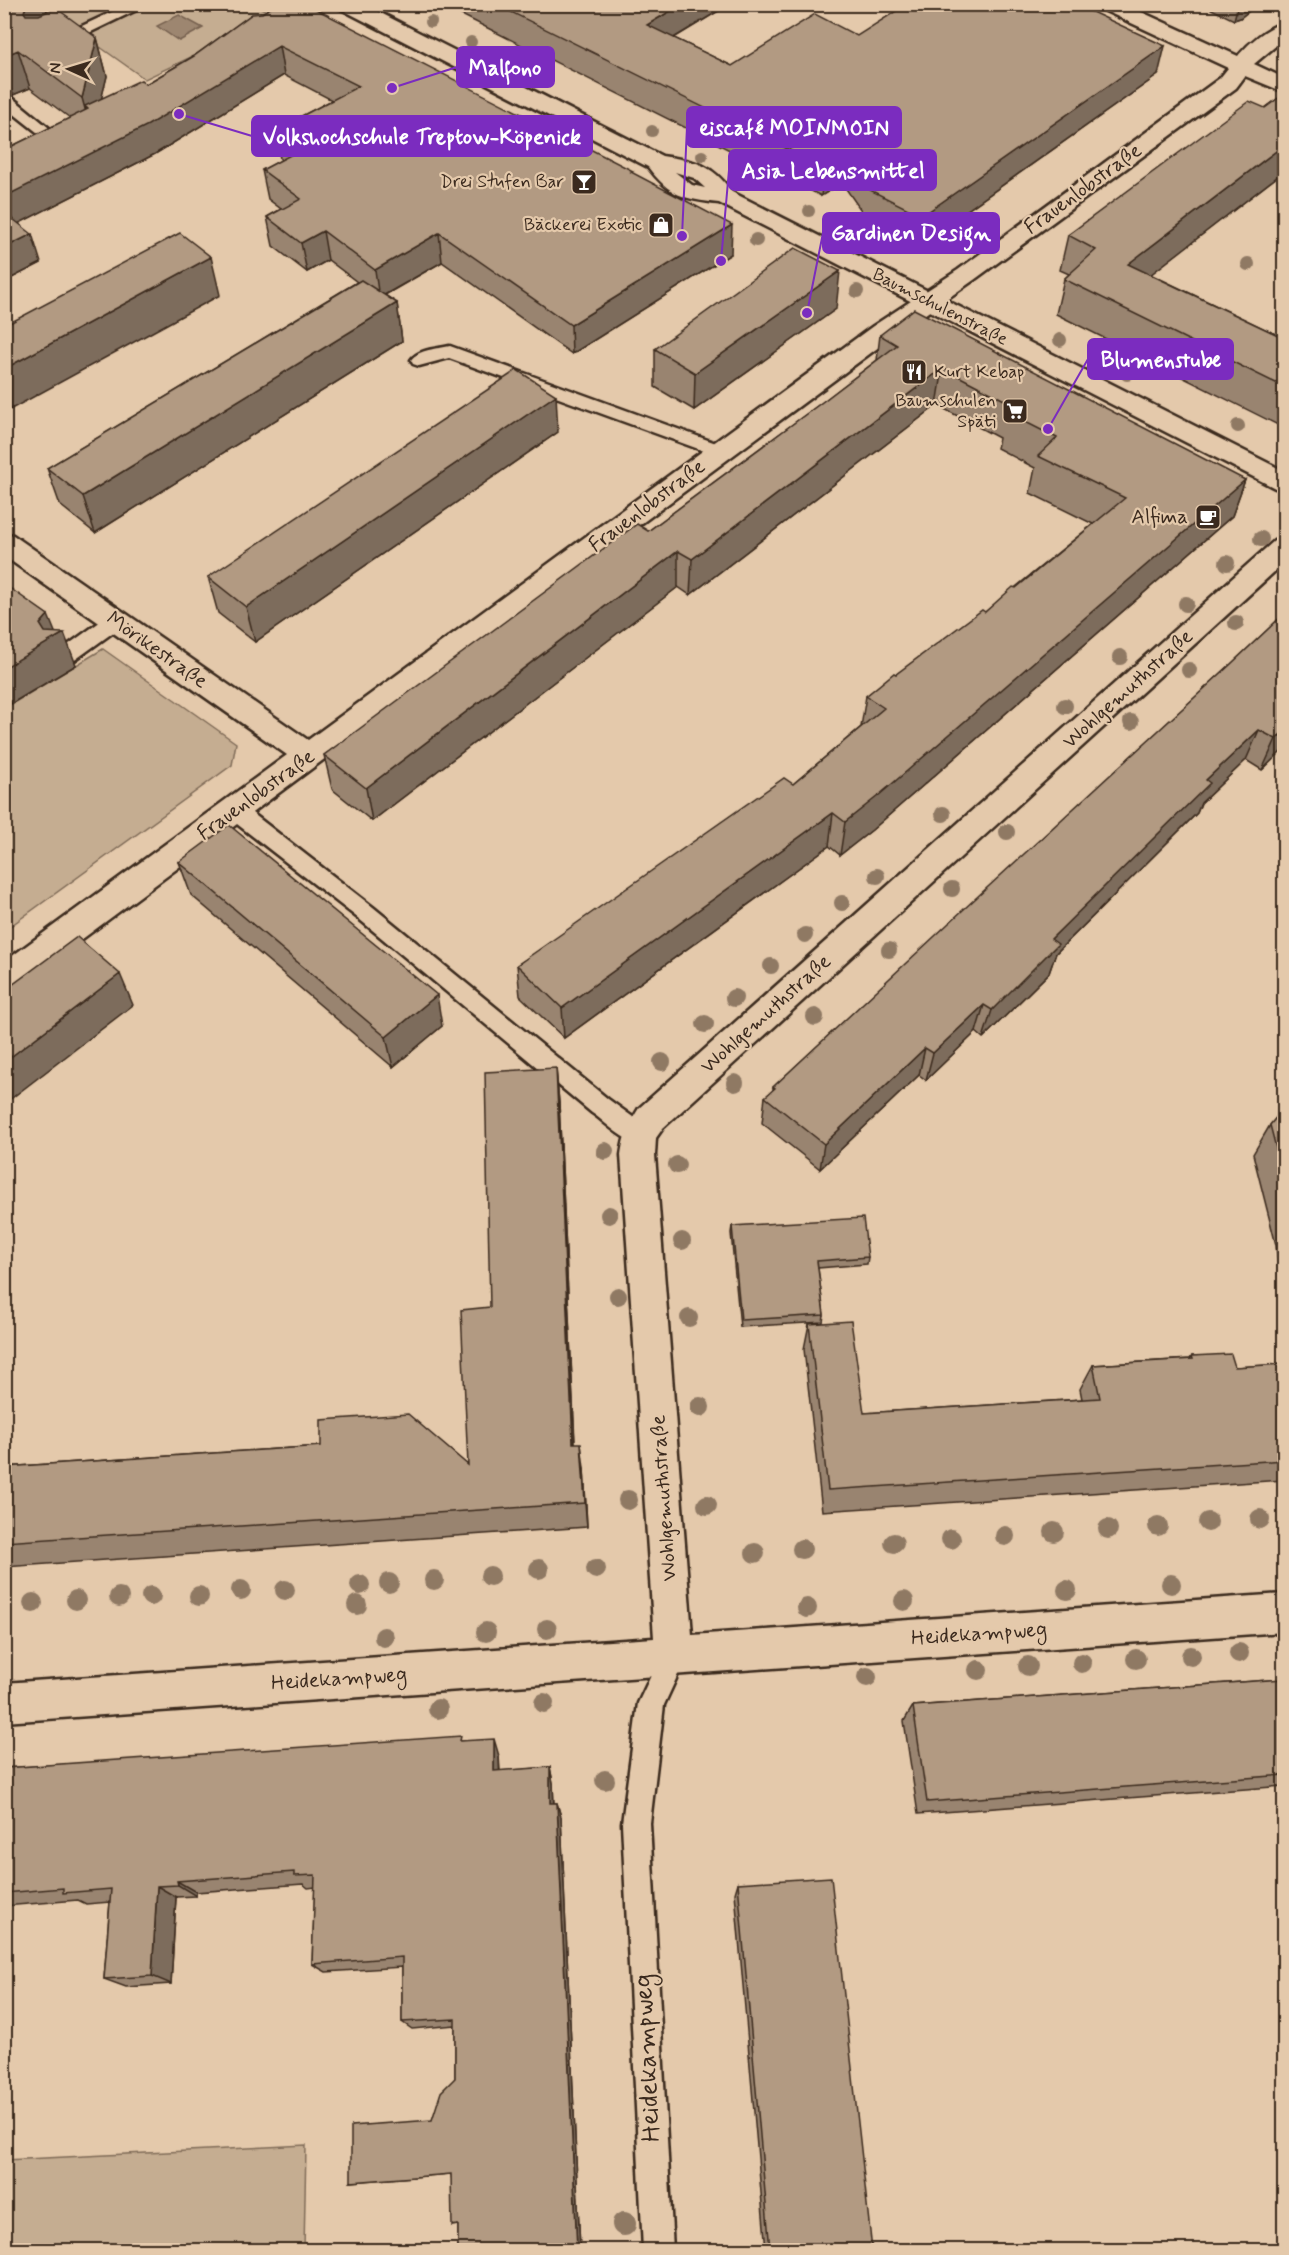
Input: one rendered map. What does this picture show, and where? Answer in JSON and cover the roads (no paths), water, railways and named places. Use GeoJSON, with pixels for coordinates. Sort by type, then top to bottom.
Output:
{"type":"FeatureCollection","features":[{"type":"Feature","properties":{"kind":"street","name":"Baumschulenstraße"},"geometry":{"type":"LineString","coordinates":[[346,4],[656,162],[671,184],[687,192],[724,197],[1284,482]]}},
{"type":"Feature","properties":{"kind":"street"},"geometry":{"type":"LineString","coordinates":[[1106,4],[1276,83]]}},
{"type":"Feature","properties":{"kind":"street","name":"Frauenlobstraße"},"geometry":{"type":"LineString","coordinates":[[4,980],[721,452],[1228,83],[1251,54],[1284,29]]}},
{"type":"Feature","properties":{"kind":"street","name":"Mörikestraße"},"geometry":{"type":"LineString","coordinates":[[4,542],[310,756]]}},
{"type":"Feature","properties":{"kind":"street","name":"Wohlgemuthstraße"},"geometry":{"type":"LineString","coordinates":[[674,1655],[668,1541],[638,1155],[640,1135],[651,1118],[1284,548]]}},
{"type":"Feature","properties":{"kind":"street","name":"Heidekampweg"},"geometry":{"type":"LineString","coordinates":[[4,1703],[1284,1613]]}},
{"type":"Feature","properties":{"kind":"lane"},"geometry":{"type":"LineString","coordinates":[[44,48],[142,4]]}},
{"type":"Feature","properties":{"kind":"lane"},"geometry":{"type":"LineString","coordinates":[[4,98],[57,141],[4,168]]}},
{"type":"Feature","properties":{"kind":"lane"},"geometry":{"type":"LineString","coordinates":[[419,360],[431,355],[450,352],[616,411],[721,452]]}},
{"type":"Feature","properties":{"kind":"lane"},"geometry":{"type":"LineString","coordinates":[[64,657],[115,621]]}},
{"type":"Feature","properties":{"kind":"lane"},"geometry":{"type":"LineString","coordinates":[[235,811],[366,913],[600,1106],[640,1135]]}},
{"type":"Feature","properties":{"kind":"lane","name":"Heidekampweg"},"geometry":{"type":"LineString","coordinates":[[658,2250],[636,1823],[651,1702],[674,1655]]}},
{"type":"Feature","properties":{"kind":"place","name":"Malfono"},"geometry":{"type":"Point","coordinates":[392,88]}},
{"type":"Feature","properties":{"kind":"place","name":"Volkshochschule Treptow-Köpenick"},"geometry":{"type":"Point","coordinates":[179,114]}},
{"type":"Feature","properties":{"kind":"place","name":"Drei Stufen Bar"},"geometry":{"type":"Point","coordinates":[584,182]}},
{"type":"Feature","properties":{"kind":"place","name":"Bäckerei Exotic"},"geometry":{"type":"Point","coordinates":[661,225]}},
{"type":"Feature","properties":{"kind":"place","name":"eiscafé MOINMOIN"},"geometry":{"type":"Point","coordinates":[682,236]}},
{"type":"Feature","properties":{"kind":"place","name":"Asia Lebensmittel"},"geometry":{"type":"Point","coordinates":[721,261]}},
{"type":"Feature","properties":{"kind":"place","name":"Gardinen Design"},"geometry":{"type":"Point","coordinates":[807,313]}},
{"type":"Feature","properties":{"kind":"place","name":"Kurt Kebap"},"geometry":{"type":"Point","coordinates":[914,372]}},
{"type":"Feature","properties":{"kind":"place","name":"Baumschulen Späti"},"geometry":{"type":"Point","coordinates":[1015,411]}},
{"type":"Feature","properties":{"kind":"place","name":"Blumenstube"},"geometry":{"type":"Point","coordinates":[1048,429]}},
{"type":"Feature","properties":{"kind":"place","name":"Alfima"},"geometry":{"type":"Point","coordinates":[1208,517]}}]}
